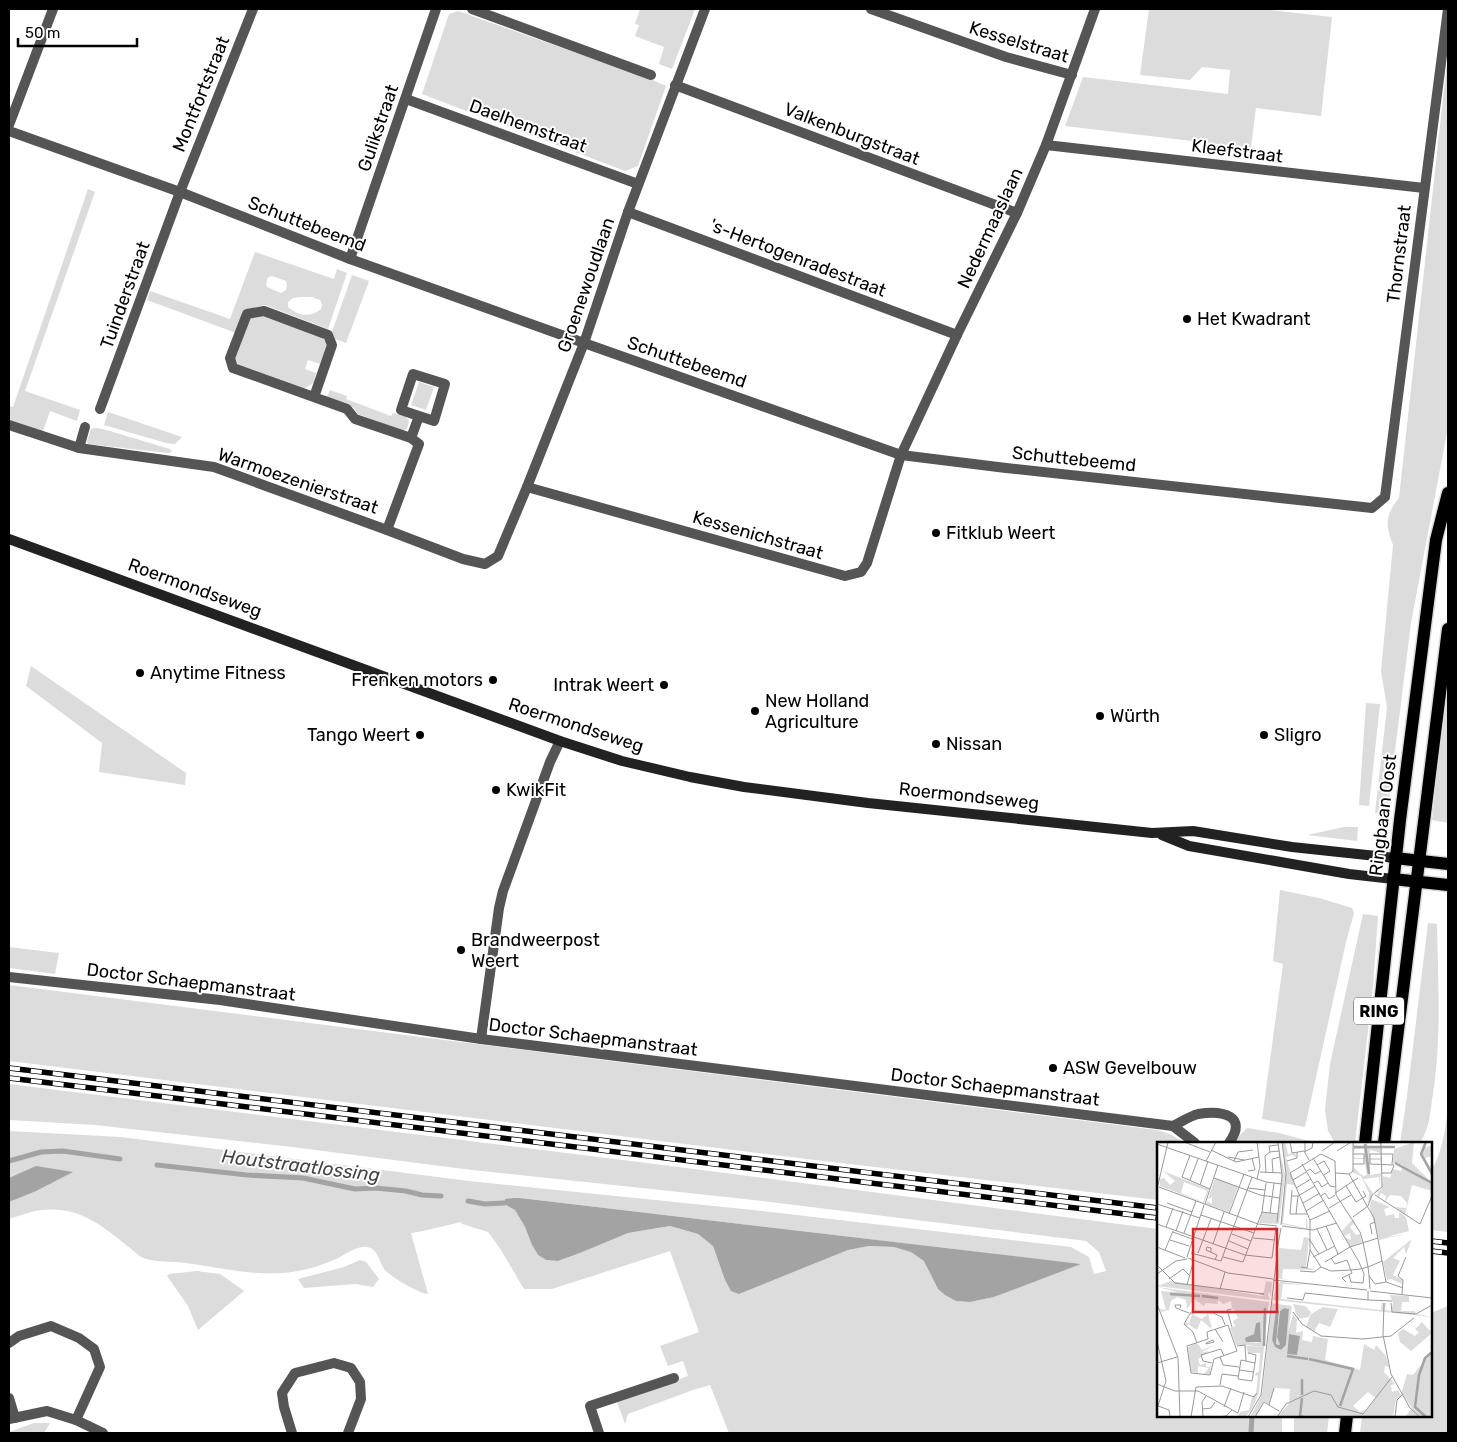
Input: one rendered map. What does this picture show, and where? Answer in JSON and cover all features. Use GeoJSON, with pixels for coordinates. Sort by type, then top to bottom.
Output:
{"type":"FeatureCollection","features":[{"type":"Feature","properties":{"kind":"main road","name":"Ringbaan Oost"},"geometry":{"type":"LineString","coordinates":[[1365,1142],[1395,858],[1436,540],[1448,493]]}},
{"type":"Feature","properties":{"kind":"main road","name":"RING"},"geometry":{"type":"LineString","coordinates":[[1384,1142],[1448,629]]}},
{"type":"Feature","properties":{"kind":"main road","name":"Roermondseweg"},"geometry":{"type":"LineString","coordinates":[[1395,858],[1448,864]]}},
{"type":"Feature","properties":{"kind":"main road","name":"Roermondseweg"},"geometry":{"type":"LineString","coordinates":[[1393,879],[1448,885]]}},
{"type":"Feature","properties":{"kind":"main road"},"geometry":{"type":"LineString","coordinates":[[1345,1433],[1347,1417]]}},
{"type":"Feature","properties":{"kind":"street"},"geometry":{"type":"LineString","coordinates":[[9,126],[53,9]]}},
{"type":"Feature","properties":{"kind":"street","name":"Montfortstraat"},"geometry":{"type":"LineString","coordinates":[[180,192],[253,9]]}},
{"type":"Feature","properties":{"kind":"street","name":"Gulikstraat"},"geometry":{"type":"LineString","coordinates":[[350,258],[436,9]]}},
{"type":"Feature","properties":{"kind":"street"},"geometry":{"type":"LineString","coordinates":[[472,9],[651,75]]}},
{"type":"Feature","properties":{"kind":"street","name":"Groenewoudlaan"},"geometry":{"type":"LineString","coordinates":[[485,564],[498,556],[584,343],[638,184],[705,9]]}},
{"type":"Feature","properties":{"kind":"street","name":"Kesselstraat"},"geometry":{"type":"LineString","coordinates":[[871,9],[1006,57],[1072,75]]}},
{"type":"Feature","properties":{"kind":"street","name":"Nedermaaslaan"},"geometry":{"type":"LineString","coordinates":[[901,455],[1017,213],[1046,145],[1095,9]]}},
{"type":"Feature","properties":{"kind":"street","name":"Thornstraat"},"geometry":{"type":"LineString","coordinates":[[1380,502],[1384,497],[1448,9]]}},
{"type":"Feature","properties":{"kind":"street","name":"Valkenburgstraat"},"geometry":{"type":"LineString","coordinates":[[675,85],[1017,213]]}},
{"type":"Feature","properties":{"kind":"street","name":"Daelhemstraat"},"geometry":{"type":"LineString","coordinates":[[406,99],[638,184]]}},
{"type":"Feature","properties":{"kind":"street","name":"Schuttebeemd"},"geometry":{"type":"LineString","coordinates":[[9,132],[180,192],[350,258],[584,343],[901,455],[1358,508],[1372,508],[1380,502]]}},
{"type":"Feature","properties":{"kind":"street","name":"Kleefstraat"},"geometry":{"type":"LineString","coordinates":[[1046,145],[1424,188]]}},
{"type":"Feature","properties":{"kind":"street","name":"Tuinderstraat"},"geometry":{"type":"LineString","coordinates":[[100,409],[180,192]]}},
{"type":"Feature","properties":{"kind":"street","name":"'s-Hertogenradestraat"},"geometry":{"type":"LineString","coordinates":[[628,212],[957,335]]}},
{"type":"Feature","properties":{"kind":"street"},"geometry":{"type":"LineString","coordinates":[[314,397],[332,345],[328,335],[264,311],[247,314],[230,358],[233,368],[347,409],[355,419],[411,438],[419,444],[388,530]]}},
{"type":"Feature","properties":{"kind":"street"},"geometry":{"type":"LineString","coordinates":[[413,374],[445,384],[434,420],[419,416],[402,410],[413,374]]}},
{"type":"Feature","properties":{"kind":"street"},"geometry":{"type":"LineString","coordinates":[[411,438],[419,416]]}},
{"type":"Feature","properties":{"kind":"street","name":"Warmoezenierstraat"},"geometry":{"type":"LineString","coordinates":[[9,426],[79,448],[214,468],[463,559],[485,564]]}},
{"type":"Feature","properties":{"kind":"street"},"geometry":{"type":"LineString","coordinates":[[79,448],[86,427]]}},
{"type":"Feature","properties":{"kind":"street","name":"Kessenichstraat"},"geometry":{"type":"LineString","coordinates":[[527,486],[845,576],[861,572],[867,564],[901,455]]}},
{"type":"Feature","properties":{"kind":"street","name":"Roermondseweg"},"geometry":{"type":"LineString","coordinates":[[9,539],[560,741],[622,761],[690,777],[744,787],[868,803],[1158,834],[1193,831],[1292,847],[1395,858]]}},
{"type":"Feature","properties":{"kind":"street"},"geometry":{"type":"LineString","coordinates":[[482,1039],[499,908],[550,762],[560,741]]}},
{"type":"Feature","properties":{"kind":"street","name":"Roermondseweg"},"geometry":{"type":"LineString","coordinates":[[1158,834],[1189,846],[1349,874],[1393,879]]}},
{"type":"Feature","properties":{"kind":"street","name":"Doctor Schaepmanstraat"},"geometry":{"type":"LineString","coordinates":[[9,977],[220,1000],[482,1039],[1173,1126]]}},
{"type":"Feature","properties":{"kind":"street"},"geometry":{"type":"LineString","coordinates":[[1194,1142],[1173,1126],[1196,1114],[1221,1112],[1229,1116],[1235,1123],[1235,1135],[1230,1142]]}},
{"type":"Feature","properties":{"kind":"street"},"geometry":{"type":"LineString","coordinates":[[9,1343],[19,1336],[51,1326],[79,1338],[94,1349],[100,1367],[76,1420]]}},
{"type":"Feature","properties":{"kind":"street"},"geometry":{"type":"LineString","coordinates":[[292,1433],[282,1393],[295,1373],[334,1363],[350,1368],[360,1382],[361,1399],[348,1433]]}},
{"type":"Feature","properties":{"kind":"street"},"geometry":{"type":"LineString","coordinates":[[599,1433],[590,1406],[674,1378]]}},
{"type":"Feature","properties":{"kind":"street"},"geometry":{"type":"LineString","coordinates":[[9,1398],[12,1418],[47,1411],[76,1420],[103,1433]]}},
{"type":"Feature","properties":{"kind":"shaded area"},"geometry":{"type":"Polygon","coordinates":[[[640,9],[695,9],[672,69],[659,64],[664,47],[635,36],[639,25],[635,24],[640,9]]]}},
{"type":"Feature","properties":{"kind":"shaded area"},"geometry":{"type":"Polygon","coordinates":[[[1149,9],[1262,9],[1332,17],[1321,116],[1256,108],[1251,148],[1065,126],[1083,77],[1228,94],[1230,70],[1202,67],[1190,80],[1140,75],[1149,9]]]}},
{"type":"Feature","properties":{"kind":"shaded area"},"geometry":{"type":"Polygon","coordinates":[[[458,11],[666,86],[638,166],[625,171],[422,94],[449,14],[458,11]]]}},
{"type":"Feature","properties":{"kind":"shaded area"},"geometry":{"type":"Polygon","coordinates":[[[1448,53],[1448,427],[1411,623],[1387,815],[1375,813],[1387,707],[1381,671],[1393,545],[1388,520],[1394,504],[1399,498],[1448,53]]]}},
{"type":"Feature","properties":{"kind":"shaded area"},"geometry":{"type":"Polygon","coordinates":[[[88,189],[95,192],[25,391],[80,410],[77,421],[50,411],[43,431],[9,420],[9,406],[13,407],[88,189]]]}},
{"type":"Feature","properties":{"kind":"shaded area"},"geometry":{"type":"Polygon","coordinates":[[[255,252],[334,279],[337,269],[347,273],[328,329],[265,305],[246,310],[236,333],[147,300],[150,291],[230,319],[255,252]],[[272,276],[268,277],[267,287],[281,293],[286,290],[286,281],[272,276]],[[312,297],[293,298],[288,302],[288,307],[304,315],[313,314],[321,309],[322,304],[320,300],[312,297]]]}},
{"type":"Feature","properties":{"kind":"shaded area"},"geometry":{"type":"Polygon","coordinates":[[[352,275],[369,281],[346,343],[335,339],[332,332],[352,275]]]}},
{"type":"Feature","properties":{"kind":"shaded area"},"geometry":{"type":"Polygon","coordinates":[[[264,315],[322,337],[327,344],[320,364],[308,360],[305,369],[316,373],[313,383],[304,389],[239,366],[234,356],[249,319],[264,315]]]}},
{"type":"Feature","properties":{"kind":"shaded area"},"geometry":{"type":"Polygon","coordinates":[[[419,382],[434,387],[426,410],[411,405],[419,382]]]}},
{"type":"Feature","properties":{"kind":"shaded area"},"geometry":{"type":"Polygon","coordinates":[[[330,390],[347,396],[346,399],[391,416],[393,413],[406,417],[409,421],[407,429],[402,431],[358,414],[354,408],[327,397],[330,390]]]}},
{"type":"Feature","properties":{"kind":"shaded area"},"geometry":{"type":"Polygon","coordinates":[[[108,412],[182,437],[175,444],[166,443],[104,425],[108,412]]]}},
{"type":"Feature","properties":{"kind":"shaded area"},"geometry":{"type":"Polygon","coordinates":[[[95,428],[170,449],[172,452],[88,444],[87,441],[91,429],[95,428]]]}},
{"type":"Feature","properties":{"kind":"shaded area"},"geometry":{"type":"Polygon","coordinates":[[[31,666],[186,773],[185,785],[99,772],[102,743],[26,686],[31,666]]]}},
{"type":"Feature","properties":{"kind":"shaded area"},"geometry":{"type":"Polygon","coordinates":[[[1448,676],[1448,823],[1432,820],[1448,676]]]}},
{"type":"Feature","properties":{"kind":"shaded area"},"geometry":{"type":"Polygon","coordinates":[[[1366,703],[1380,704],[1369,806],[1359,805],[1366,703]]]}},
{"type":"Feature","properties":{"kind":"shaded area"},"geometry":{"type":"Polygon","coordinates":[[[1344,827],[1358,827],[1357,841],[1307,835],[1344,827]]]}},
{"type":"Feature","properties":{"kind":"shaded area"},"geometry":{"type":"Polygon","coordinates":[[[1280,890],[1319,898],[1352,908],[1354,913],[1305,1127],[1262,1119],[1283,964],[1273,961],[1280,890]]]}},
{"type":"Feature","properties":{"kind":"shaded area"},"geometry":{"type":"Polygon","coordinates":[[[1363,914],[1378,916],[1373,987],[1355,1142],[1334,1142],[1328,1131],[1325,1110],[1330,1064],[1363,914]]]}},
{"type":"Feature","properties":{"kind":"shaded area"},"geometry":{"type":"Polygon","coordinates":[[[1428,923],[1437,924],[1439,1012],[1437,1056],[1430,1117],[1421,1142],[1400,1142],[1428,923]]]}},
{"type":"Feature","properties":{"kind":"shaded area"},"geometry":{"type":"Polygon","coordinates":[[[9,947],[59,953],[55,974],[9,968],[9,947]]]}},
{"type":"Feature","properties":{"kind":"shaded area"},"geometry":{"type":"Polygon","coordinates":[[[9,985],[1157,1130],[1170,1134],[1183,1142],[1157,1142],[1157,1200],[9,1061],[9,985]]]}},
{"type":"Feature","properties":{"kind":"shaded area"},"geometry":{"type":"Polygon","coordinates":[[[9,1084],[655,1164],[1157,1229],[1157,1417],[1282,1417],[1282,1433],[729,1433],[710,1385],[628,1414],[625,1424],[617,1402],[688,1376],[683,1361],[668,1366],[660,1346],[699,1332],[670,1251],[552,1289],[524,1289],[488,1232],[462,1224],[461,1222],[411,1233],[428,1294],[412,1288],[388,1273],[374,1250],[367,1247],[355,1249],[336,1259],[311,1268],[288,1272],[244,1272],[186,1263],[163,1262],[141,1257],[91,1220],[64,1210],[31,1212],[9,1219],[9,1202],[34,1192],[15,1176],[9,1178],[9,1131],[121,1137],[469,1181],[753,1210],[1071,1247],[1089,1257],[1094,1274],[1106,1271],[1099,1252],[1086,1241],[754,1200],[472,1170],[284,1146],[95,1125],[9,1120],[9,1084]],[[520,1198],[504,1204],[515,1210],[538,1255],[546,1260],[558,1261],[628,1233],[670,1226],[698,1234],[713,1246],[725,1280],[739,1294],[848,1250],[869,1246],[894,1247],[911,1251],[924,1260],[938,1289],[956,1301],[970,1302],[994,1297],[1080,1264],[520,1198]]]}},
{"type":"Feature","properties":{"kind":"shaded area"},"geometry":{"type":"Polygon","coordinates":[[[1448,1106],[1448,1232],[1432,1230],[1432,1168],[1441,1149],[1448,1106]]]}},
{"type":"Feature","properties":{"kind":"shaded area"},"geometry":{"type":"Polygon","coordinates":[[[1247,1128],[1279,1133],[1313,1142],[1233,1142],[1247,1128]]]}},
{"type":"Feature","properties":{"kind":"shaded area"},"geometry":{"type":"Polygon","coordinates":[[[36,1166],[73,1172],[34,1192],[9,1202],[9,1178],[36,1166]]]}},
{"type":"Feature","properties":{"kind":"shaded area"},"geometry":{"type":"Polygon","coordinates":[[[514,1198],[1081,1264],[994,1297],[970,1302],[956,1301],[938,1289],[924,1261],[911,1252],[894,1247],[869,1246],[848,1250],[739,1294],[731,1291],[725,1280],[713,1246],[698,1234],[670,1226],[628,1233],[558,1261],[546,1260],[538,1255],[515,1210],[504,1204],[505,1199],[514,1198]]]}},
{"type":"Feature","properties":{"kind":"shaded area"},"geometry":{"type":"Polygon","coordinates":[[[360,1260],[366,1262],[379,1279],[373,1287],[356,1284],[304,1288],[298,1279],[344,1267],[360,1260]]]}},
{"type":"Feature","properties":{"kind":"shaded area"},"geometry":{"type":"Polygon","coordinates":[[[197,1271],[220,1274],[244,1291],[198,1330],[188,1306],[167,1276],[169,1274],[197,1271]]]}},
{"type":"Feature","properties":{"kind":"shaded area"},"geometry":{"type":"Polygon","coordinates":[[[1448,1306],[1448,1433],[1360,1433],[1362,1417],[1432,1417],[1432,1354],[1436,1350],[1432,1353],[1432,1313],[1448,1306]]]}},
{"type":"Feature","properties":{"kind":"shaded area"},"geometry":{"type":"Polygon","coordinates":[[[1294,1417],[1329,1417],[1327,1433],[1294,1433],[1294,1417]]]}},
{"type":"Feature","properties":{"kind":"shaded area"},"geometry":{"type":"Polygon","coordinates":[[[34,1423],[50,1423],[44,1433],[9,1433],[9,1432],[34,1423]]]}},
{"type":"Feature","properties":{"kind":"waterway","name":"Houtstraatlossing"},"geometry":{"type":"LineString","coordinates":[[9,1161],[41,1152],[63,1151],[120,1159]]}},
{"type":"Feature","properties":{"kind":"waterway","name":"Houtstraatlossing"},"geometry":{"type":"LineString","coordinates":[[157,1165],[247,1175],[303,1178],[355,1189],[375,1188],[441,1196]]}},
{"type":"Feature","properties":{"kind":"waterway","name":"Houtstraatlossing"},"geometry":{"type":"LineString","coordinates":[[468,1201],[485,1204],[504,1203]]}},
{"type":"Feature","properties":{"kind":"waterway","name":"Houtstraatlossing"},"geometry":{"type":"LineString","coordinates":[[1251,1433],[1252,1417]]}},
{"type":"Feature","properties":{"kind":"railway"},"geometry":{"type":"LineString","coordinates":[[9,1068],[1157,1208]]}},
{"type":"Feature","properties":{"kind":"railway"},"geometry":{"type":"LineString","coordinates":[[9,1078],[1157,1218]]}},
{"type":"Feature","properties":{"kind":"railway"},"geometry":{"type":"LineString","coordinates":[[1432,1241],[1448,1243]]}},
{"type":"Feature","properties":{"kind":"railway"},"geometry":{"type":"LineString","coordinates":[[1432,1251],[1448,1253]]}},
{"type":"Feature","properties":{"kind":"place","name":"Het Kwadrant"},"geometry":{"type":"Point","coordinates":[1187,319]}},
{"type":"Feature","properties":{"kind":"place","name":"Fitklub Weert"},"geometry":{"type":"Point","coordinates":[936,533]}},
{"type":"Feature","properties":{"kind":"place","name":"Anytime Fitness"},"geometry":{"type":"Point","coordinates":[140,673]}},
{"type":"Feature","properties":{"kind":"place","name":"Frenken motors"},"geometry":{"type":"Point","coordinates":[493,680]}},
{"type":"Feature","properties":{"kind":"place","name":"Intrak Weert"},"geometry":{"type":"Point","coordinates":[664,685]}},
{"type":"Feature","properties":{"kind":"place","name":"New Holland Agriculture"},"geometry":{"type":"Point","coordinates":[755,711]}},
{"type":"Feature","properties":{"kind":"place","name":"Würth"},"geometry":{"type":"Point","coordinates":[1100,716]}},
{"type":"Feature","properties":{"kind":"place","name":"Tango Weert"},"geometry":{"type":"Point","coordinates":[420,735]}},
{"type":"Feature","properties":{"kind":"place","name":"Sligro"},"geometry":{"type":"Point","coordinates":[1264,735]}},
{"type":"Feature","properties":{"kind":"place","name":"Nissan"},"geometry":{"type":"Point","coordinates":[936,744]}},
{"type":"Feature","properties":{"kind":"place","name":"KwikFit"},"geometry":{"type":"Point","coordinates":[496,790]}},
{"type":"Feature","properties":{"kind":"place","name":"Brandweerpost Weert"},"geometry":{"type":"Point","coordinates":[461,950]}},
{"type":"Feature","properties":{"kind":"place","name":"ASW Gevelbouw"},"geometry":{"type":"Point","coordinates":[1053,1068]}}]}
